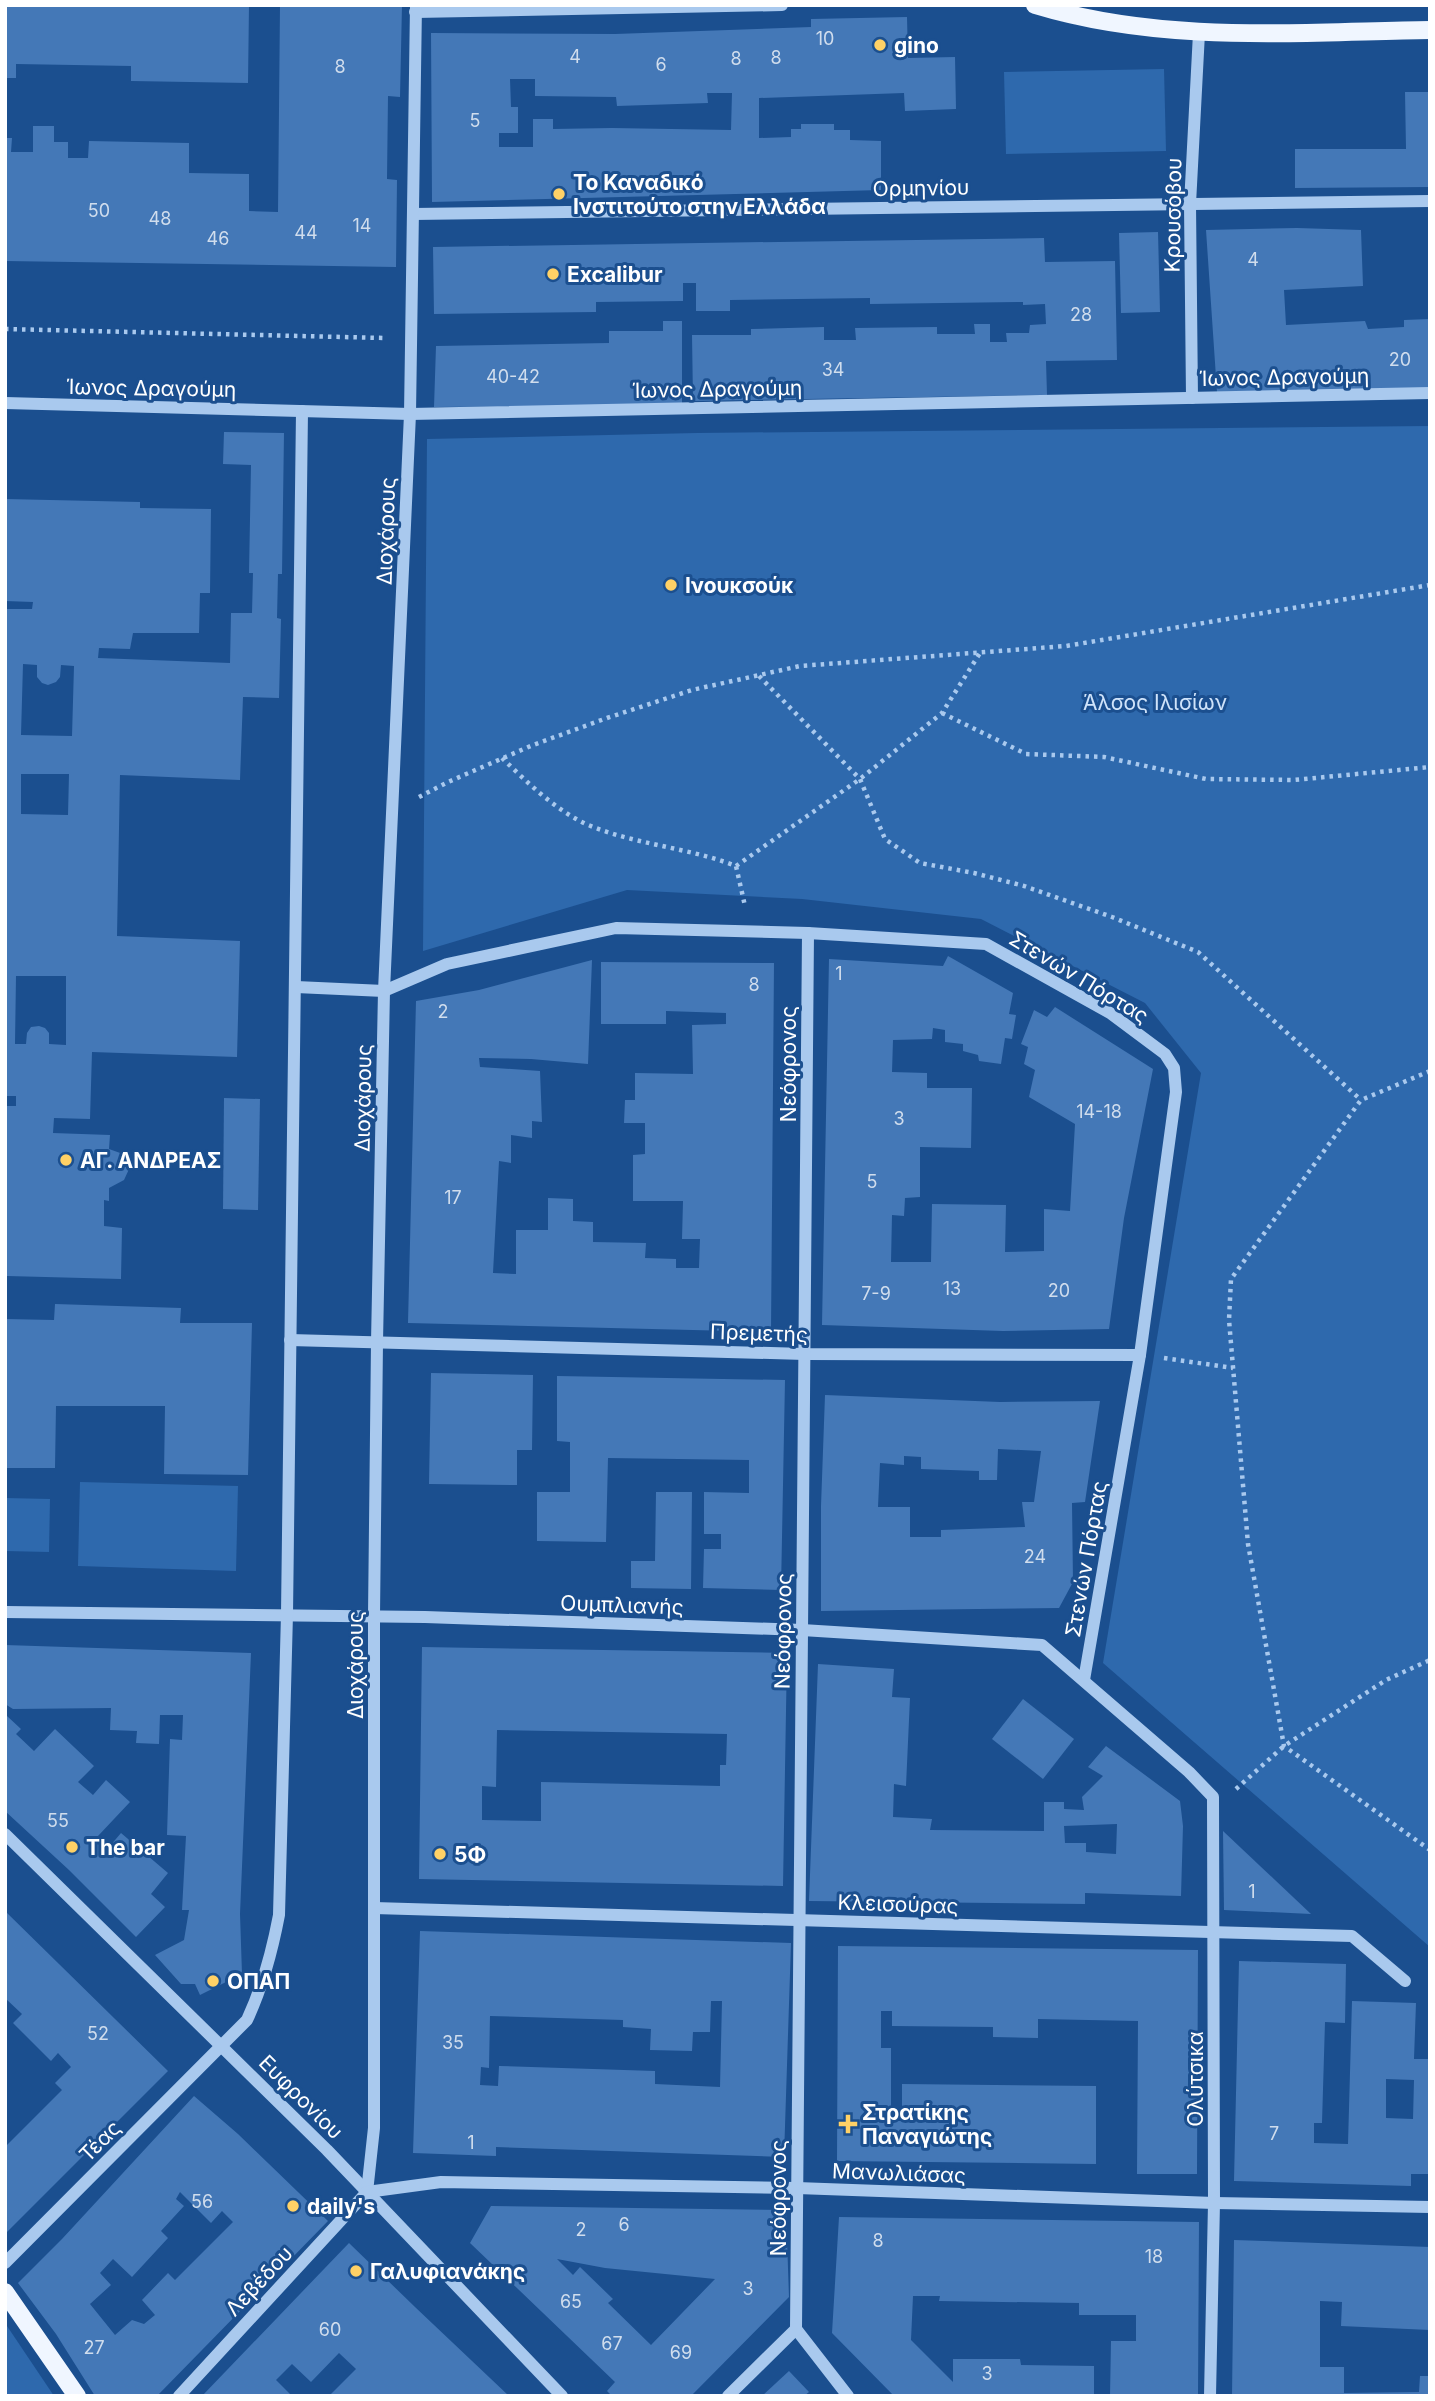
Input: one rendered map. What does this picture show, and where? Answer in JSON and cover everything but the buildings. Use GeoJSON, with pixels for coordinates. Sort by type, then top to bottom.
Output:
{"type":"FeatureCollection","features":[{"type":"Feature","properties":{"kind":"main road"},"geometry":{"type":"LineString","coordinates":[[1035,5],[1103,22],[1199,33],[1430,30]]}},
{"type":"Feature","properties":{"kind":"main road"},"geometry":{"type":"LineString","coordinates":[[5,2292],[77,2396]]}},
{"type":"Feature","properties":{"kind":"street"},"geometry":{"type":"LineString","coordinates":[[415,9],[782,5]]}},
{"type":"Feature","properties":{"kind":"street","name":"Διοχάρους"},"geometry":{"type":"LineString","coordinates":[[367,2192],[374,2128],[374,1616],[384,991],[410,414],[415,9]]}},
{"type":"Feature","properties":{"kind":"street","name":"Κρουσόβου"},"geometry":{"type":"LineString","coordinates":[[1192,398],[1190,204],[1199,33]]}},
{"type":"Feature","properties":{"kind":"street","name":"Ορμηνίου"},"geometry":{"type":"LineString","coordinates":[[413,214],[1430,201]]}},
{"type":"Feature","properties":{"kind":"street","name":"Ίωνος Δραγούμη"},"geometry":{"type":"LineString","coordinates":[[5,403],[410,414],[1430,393]]}},
{"type":"Feature","properties":{"kind":"street"},"geometry":{"type":"LineString","coordinates":[[222,2047],[247,2020],[261,1991],[279,1915],[287,1614],[302,411]]}},
{"type":"Feature","properties":{"kind":"street","name":"Στενών Πόρτας"},"geometry":{"type":"LineString","coordinates":[[384,991],[447,964],[617,928],[808,933],[986,944],[1110,1013],[1165,1054],[1174,1068],[1176,1092],[1140,1355],[1084,1680]]}},
{"type":"Feature","properties":{"kind":"street","name":"Νεόφρονος"},"geometry":{"type":"LineString","coordinates":[[796,2329],[808,933]]}},
{"type":"Feature","properties":{"kind":"street"},"geometry":{"type":"LineString","coordinates":[[296,987],[384,991]]}},
{"type":"Feature","properties":{"kind":"street","name":"Πρεμετής"},"geometry":{"type":"LineString","coordinates":[[289,1339],[805,1354],[1140,1355]]}},
{"type":"Feature","properties":{"kind":"street","name":"Ουμπλιανής"},"geometry":{"type":"LineString","coordinates":[[5,1612],[374,1616],[802,1630],[1042,1645],[1189,1772]]}},
{"type":"Feature","properties":{"kind":"street","name":"Ολύτσικα"},"geometry":{"type":"LineString","coordinates":[[1189,1772],[1213,1797],[1214,2203],[1210,2396]]}},
{"type":"Feature","properties":{"kind":"street","name":"Ευφρονίου"},"geometry":{"type":"LineString","coordinates":[[5,1833],[367,2192],[562,2396]]}},
{"type":"Feature","properties":{"kind":"street","name":"Κλεισούρας"},"geometry":{"type":"LineString","coordinates":[[373,1908],[1352,1936],[1405,1981]]}},
{"type":"Feature","properties":{"kind":"street","name":"Τέας"},"geometry":{"type":"LineString","coordinates":[[5,2263],[222,2047]]}},
{"type":"Feature","properties":{"kind":"street","name":"Μανωλιάσας"},"geometry":{"type":"LineString","coordinates":[[367,2192],[441,2182],[797,2188],[1214,2203],[1430,2207]]}},
{"type":"Feature","properties":{"kind":"street","name":"Λεβέδου"},"geometry":{"type":"LineString","coordinates":[[179,2396],[367,2192]]}},
{"type":"Feature","properties":{"kind":"street"},"geometry":{"type":"LineString","coordinates":[[728,2396],[796,2329],[848,2396]]}},
{"type":"Feature","properties":{"kind":"path"},"geometry":{"type":"LineString","coordinates":[[5,330],[411,339]]}},
{"type":"Feature","properties":{"kind":"path"},"geometry":{"type":"LineString","coordinates":[[394,811],[448,782],[570,731],[667,698],[758,675],[800,666],[1066,646],[1430,585]]}},
{"type":"Feature","properties":{"kind":"path"},"geometry":{"type":"LineString","coordinates":[[736,866],[860,779],[942,713],[981,653]]}},
{"type":"Feature","properties":{"kind":"path"},"geometry":{"type":"LineString","coordinates":[[758,675],[860,779],[885,839],[920,863],[1024,886],[1112,917],[1198,952],[1362,1100]]}},
{"type":"Feature","properties":{"kind":"path"},"geometry":{"type":"LineString","coordinates":[[942,713],[1026,754],[1104,757],[1206,779],[1294,780],[1430,767]]}},
{"type":"Feature","properties":{"kind":"path"},"geometry":{"type":"LineString","coordinates":[[502,758],[540,794],[585,823],[641,842],[706,855],[736,866]]}},
{"type":"Feature","properties":{"kind":"path"},"geometry":{"type":"LineString","coordinates":[[736,866],[751,932]]}},
{"type":"Feature","properties":{"kind":"path"},"geometry":{"type":"LineString","coordinates":[[1430,1071],[1362,1100],[1231,1279],[1229,1320],[1248,1544],[1284,1746],[1430,1850]]}},
{"type":"Feature","properties":{"kind":"path"},"geometry":{"type":"LineString","coordinates":[[1157,1357],[1233,1368]]}},
{"type":"Feature","properties":{"kind":"path"},"geometry":{"type":"LineString","coordinates":[[1213,1809],[1284,1746],[1385,1680],[1430,1660]]}},
{"type":"Feature","properties":{"kind":"green space"},"geometry":{"type":"Polygon","coordinates":[[[1164,69],[1166,151],[1006,154],[1004,72],[1164,69]]]}},
{"type":"Feature","properties":{"kind":"green space","name":"Άλσος Ιλισίων"},"geometry":{"type":"Polygon","coordinates":[[[1430,426],[1430,1947],[1103,1663],[1201,1073],[1145,1003],[981,919],[802,899],[627,890],[423,951],[427,439],[697,433],[1430,426]]]}},
{"type":"Feature","properties":{"kind":"green space"},"geometry":{"type":"Polygon","coordinates":[[[80,1482],[238,1486],[236,1571],[78,1566],[80,1482]]]}},
{"type":"Feature","properties":{"kind":"green space"},"geometry":{"type":"Polygon","coordinates":[[[5,1498],[50,1499],[49,1552],[5,1551],[5,1498]]]}},
{"type":"Feature","properties":{"kind":"green space"},"geometry":{"type":"Polygon","coordinates":[[[5,2323],[54,2396],[5,2396],[5,2323]]]}},
{"type":"Feature","properties":{"kind":"place","name":"gino"},"geometry":{"type":"Point","coordinates":[880,45]}},
{"type":"Feature","properties":{"kind":"place","name":"Το Καναδικό Ινστιτούτο στην Ελλάδα"},"geometry":{"type":"Point","coordinates":[559,194]}},
{"type":"Feature","properties":{"kind":"place","name":"Excalibur"},"geometry":{"type":"Point","coordinates":[553,274]}},
{"type":"Feature","properties":{"kind":"place","name":"Ινουκσούκ"},"geometry":{"type":"Point","coordinates":[671,585]}},
{"type":"Feature","properties":{"kind":"place","name":"ΑΓ. ΑΝΔΡΕΑΣ"},"geometry":{"type":"Point","coordinates":[66,1160]}},
{"type":"Feature","properties":{"kind":"place","name":"The bar"},"geometry":{"type":"Point","coordinates":[72,1847]}},
{"type":"Feature","properties":{"kind":"place","name":"5Φ"},"geometry":{"type":"Point","coordinates":[440,1854]}},
{"type":"Feature","properties":{"kind":"place","name":"ΟΠΑΠ"},"geometry":{"type":"Point","coordinates":[213,1981]}},
{"type":"Feature","properties":{"kind":"place","name":"Στρατίκης Παναγιώτης"},"geometry":{"type":"Point","coordinates":[848,2124]}},
{"type":"Feature","properties":{"kind":"place","name":"daily's"},"geometry":{"type":"Point","coordinates":[293,2206]}},
{"type":"Feature","properties":{"kind":"place","name":"Γαλυφιανάκης"},"geometry":{"type":"Point","coordinates":[356,2271]}}]}
